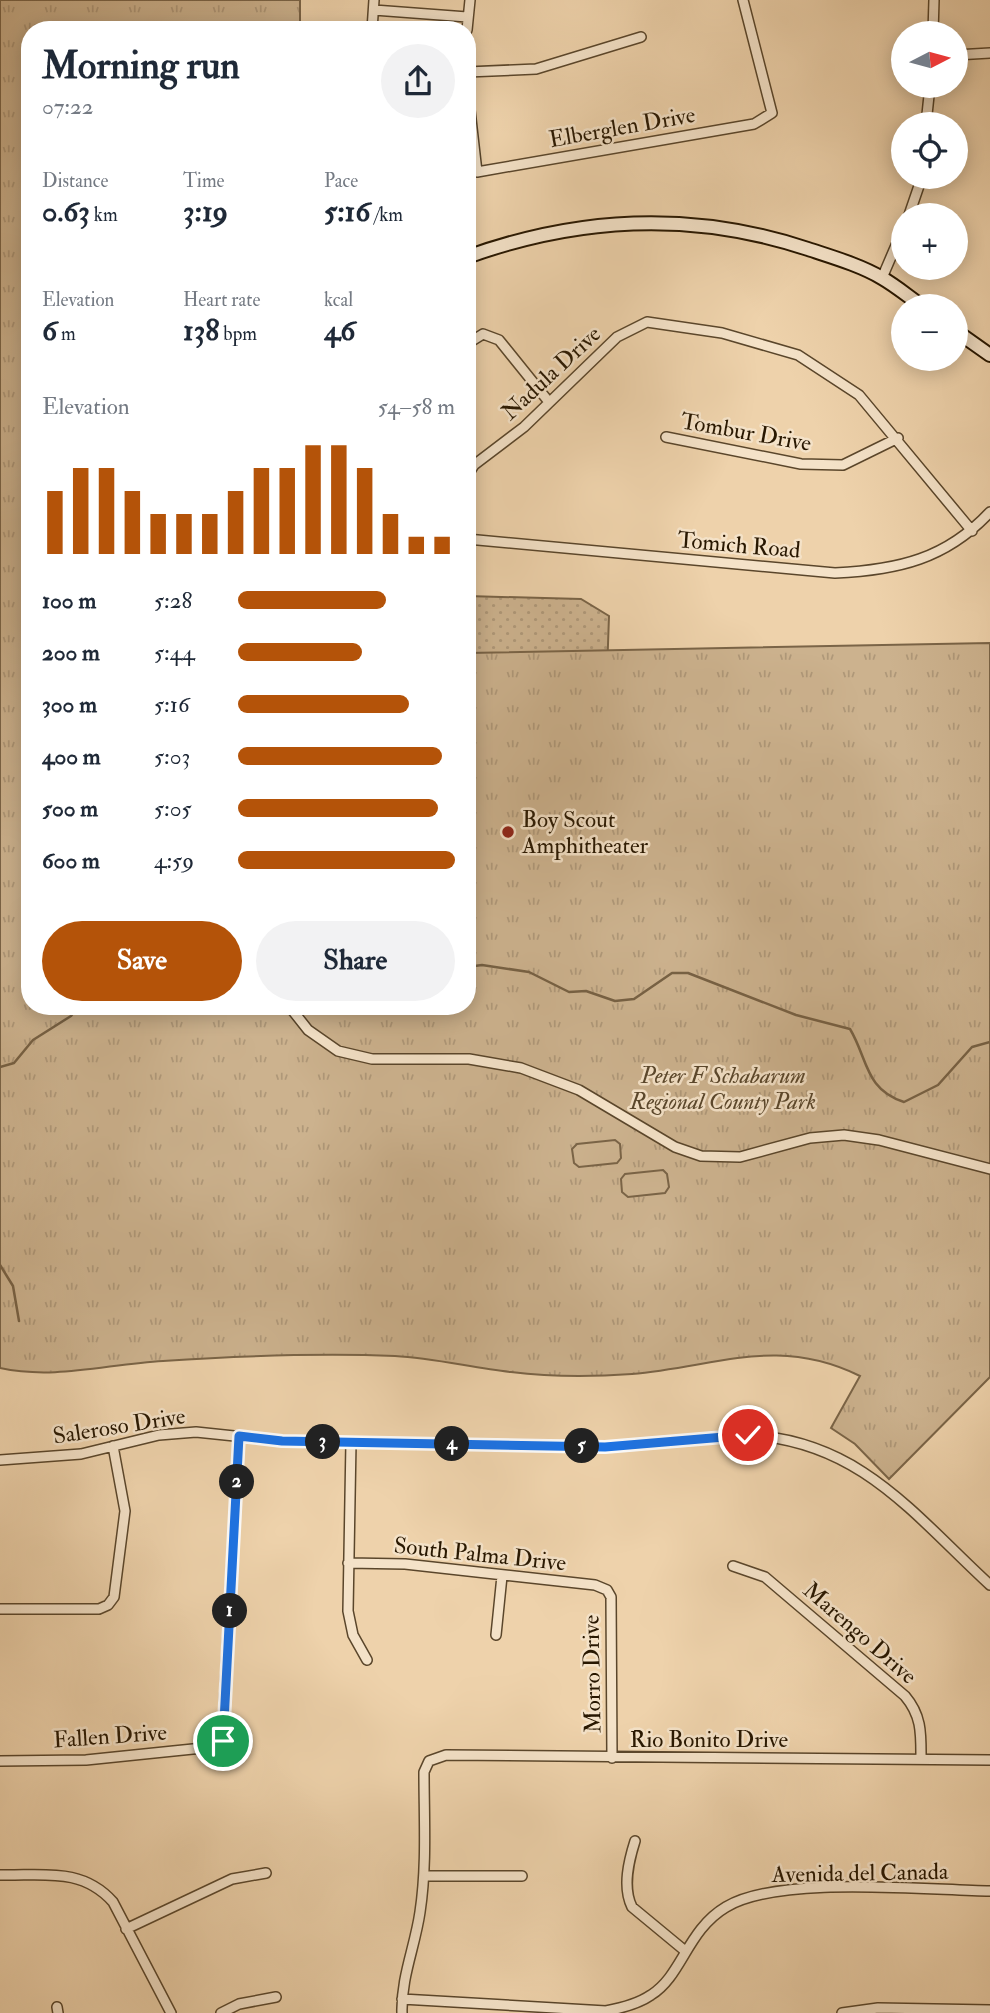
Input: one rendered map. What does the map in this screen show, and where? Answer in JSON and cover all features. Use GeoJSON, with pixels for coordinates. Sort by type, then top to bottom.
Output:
{"type":"FeatureCollection","features":[{"type":"Feature","properties":{"kind":"street"},"geometry":{"type":"LineString","coordinates":[[467,21],[470,0]]}},
{"type":"Feature","properties":{"kind":"street","name":"Elberglen Drive"},"geometry":{"type":"LineString","coordinates":[[476,163],[477,172],[754,124],[772,113],[743,0]]}},
{"type":"Feature","properties":{"kind":"street"},"geometry":{"type":"LineString","coordinates":[[933,21],[934,0]]}},
{"type":"Feature","properties":{"kind":"street"},"geometry":{"type":"LineString","coordinates":[[374,5],[467,17]]}},
{"type":"Feature","properties":{"kind":"street"},"geometry":{"type":"LineString","coordinates":[[476,72],[536,69],[641,37]]}},
{"type":"Feature","properties":{"kind":"street"},"geometry":{"type":"LineString","coordinates":[[968,54],[990,53]]}},
{"type":"Feature","properties":{"kind":"street"},"geometry":{"type":"LineString","coordinates":[[476,254],[507,243],[596,224],[672,222],[765,235],[882,278],[905,294]]}},
{"type":"Feature","properties":{"kind":"street"},"geometry":{"type":"LineString","coordinates":[[882,278],[891,257]]}},
{"type":"Feature","properties":{"kind":"street","name":"Nadula Drive"},"geometry":{"type":"LineString","coordinates":[[476,464],[524,427],[617,337],[647,322],[722,333],[798,355],[859,395],[898,438],[972,531]]}},
{"type":"Feature","properties":{"kind":"street"},"geometry":{"type":"LineString","coordinates":[[476,338],[483,334],[499,340],[549,402]]}},
{"type":"Feature","properties":{"kind":"street"},"geometry":{"type":"LineString","coordinates":[[968,339],[990,355]]}},
{"type":"Feature","properties":{"kind":"street","name":"Tombur Drive"},"geometry":{"type":"LineString","coordinates":[[666,437],[802,464],[830,465],[844,465],[898,438]]}},
{"type":"Feature","properties":{"kind":"street","name":"Tomich Road"},"geometry":{"type":"LineString","coordinates":[[476,540],[835,573],[882,571],[927,558],[972,531],[990,512]]}},
{"type":"Feature","properties":{"kind":"street"},"geometry":{"type":"LineString","coordinates":[[296,1015],[308,1030],[338,1051],[372,1059],[453,1058],[521,1068],[579,1090],[675,1147],[701,1156],[740,1157],[810,1139],[844,1135],[879,1140],[990,1170]]}},
{"type":"Feature","properties":{"kind":"street","name":"Saleroso Drive"},"geometry":{"type":"LineString","coordinates":[[0,1460],[71,1455],[176,1433],[282,1441],[605,1447],[748,1435],[790,1439],[811,1444],[856,1465],[887,1489],[990,1585]]}},
{"type":"Feature","properties":{"kind":"street","name":"Fallen Drive"},"geometry":{"type":"LineString","coordinates":[[0,1761],[86,1760],[222,1746],[239,1436]]}},
{"type":"Feature","properties":{"kind":"street"},"geometry":{"type":"LineString","coordinates":[[351,1442],[348,1611],[353,1635],[367,1660]]}},
{"type":"Feature","properties":{"kind":"street"},"geometry":{"type":"LineString","coordinates":[[0,1609],[99,1609],[108,1605],[114,1597],[125,1511],[113,1446]]}},
{"type":"Feature","properties":{"kind":"street","name":"South Palma Drive"},"geometry":{"type":"LineString","coordinates":[[348,1563],[405,1564],[595,1585],[607,1590]]}},
{"type":"Feature","properties":{"kind":"street","name":"Marengo Drive"},"geometry":{"type":"LineString","coordinates":[[733,1566],[765,1577],[905,1696],[916,1709],[921,1726],[921,1759]]}},
{"type":"Feature","properties":{"kind":"street"},"geometry":{"type":"LineString","coordinates":[[496,1635],[502,1576]]}},
{"type":"Feature","properties":{"kind":"street","name":"Morro Drive"},"geometry":{"type":"LineString","coordinates":[[607,1590],[611,1597],[612,1758]]}},
{"type":"Feature","properties":{"kind":"street","name":"Rio Bonito Drive"},"geometry":{"type":"LineString","coordinates":[[424,1876],[424,1772],[429,1761],[446,1755],[990,1760]]}},
{"type":"Feature","properties":{"kind":"street"},"geometry":{"type":"LineString","coordinates":[[635,1841],[628,1864],[629,1900],[632,1906],[684,1950]]}},
{"type":"Feature","properties":{"kind":"street"},"geometry":{"type":"LineString","coordinates":[[127,1929],[232,1879],[266,1873]]}},
{"type":"Feature","properties":{"kind":"street"},"geometry":{"type":"LineString","coordinates":[[0,1875],[66,1876],[93,1883],[113,1902],[171,2013]]}},
{"type":"Feature","properties":{"kind":"street"},"geometry":{"type":"LineString","coordinates":[[402,2013],[406,1964],[420,1915],[424,1876],[522,1875]]}},
{"type":"Feature","properties":{"kind":"street","name":"Avenida del Canada"},"geometry":{"type":"LineString","coordinates":[[402,1999],[606,2011],[630,2006],[653,1995],[668,1979],[684,1950],[705,1922],[725,1907],[752,1895],[791,1888],[990,1891]]}},
{"type":"Feature","properties":{"kind":"street"},"geometry":{"type":"LineString","coordinates":[[221,2013],[239,2004],[276,1997]]}},
{"type":"Feature","properties":{"kind":"street"},"geometry":{"type":"LineString","coordinates":[[842,2013],[878,2008],[990,2010]]}},
{"type":"Feature","properties":{"kind":"green space","name":"Peter F Schabarum Regional County Park"},"geometry":{"type":"Polygon","coordinates":[[[0,0],[300,0],[300,21],[21,21],[21,1015],[476,1015],[476,653],[990,643],[990,1377],[889,1479],[855,1444],[831,1428],[860,1376],[830,1364],[801,1357],[747,1357],[632,1374],[587,1376],[526,1374],[424,1359],[366,1355],[192,1359],[61,1372],[0,1368],[0,0]]]}},
{"type":"Feature","properties":{"kind":"green space"},"geometry":{"type":"Polygon","coordinates":[[[476,596],[581,599],[609,616],[607,673],[476,704],[476,596]]]}},
{"type":"Feature","properties":{"kind":"green space"},"geometry":{"type":"Polygon","coordinates":[[[615,1140],[620,1144],[621,1158],[617,1163],[579,1167],[574,1163],[572,1149],[577,1144],[615,1140]]]}},
{"type":"Feature","properties":{"kind":"green space"},"geometry":{"type":"Polygon","coordinates":[[[663,1170],[667,1174],[669,1187],[665,1193],[628,1197],[622,1192],[621,1179],[625,1174],[663,1170]]]}},
{"type":"Feature","properties":{"kind":"waterway"},"geometry":{"type":"LineString","coordinates":[[476,966],[529,972],[569,992],[586,991],[615,1001],[634,999],[672,973],[688,973],[796,1015],[850,1029],[875,1082],[891,1097],[904,1102],[938,1085],[972,1047],[990,1042]]}},
{"type":"Feature","properties":{"kind":"waterway"},"geometry":{"type":"LineString","coordinates":[[0,1067],[14,1063],[33,1040],[72,1015]]}},
{"type":"Feature","properties":{"kind":"waterway"},"geometry":{"type":"LineString","coordinates":[[0,1265],[13,1286],[19,1321]]}},
{"type":"Feature","properties":{"kind":"place","name":"Boy Scout Amphitheater"},"geometry":{"type":"Point","coordinates":[508,832]}},
{"type":"Feature","properties":{"kind":"route"},"geometry":{"type":"LineString","coordinates":[[223,1741],[239,1436],[282,1441],[605,1447],[748,1435]]}}]}
